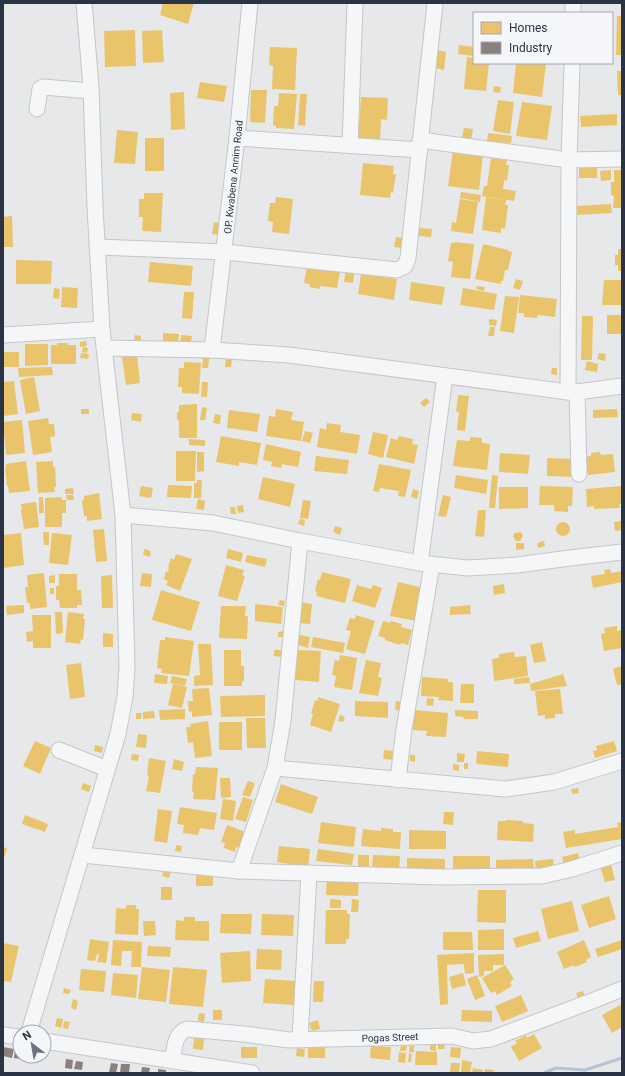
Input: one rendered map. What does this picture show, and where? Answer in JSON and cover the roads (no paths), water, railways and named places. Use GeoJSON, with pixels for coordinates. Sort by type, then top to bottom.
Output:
{"type":"FeatureCollection","features":[{"type":"Feature","properties":{"kind":"street"},"geometry":{"type":"LineString","coordinates":[[31,1024],[83,856],[118,734],[125,697],[127,667],[123,515],[102,329],[95,206],[91,91],[84,3]]}},
{"type":"Feature","properties":{"kind":"street","name":"OP. Kwabena Annim Road"},"geometry":{"type":"LineString","coordinates":[[212,350],[237,138],[250,3]]}},
{"type":"Feature","properties":{"kind":"street"},"geometry":{"type":"LineString","coordinates":[[350,145],[355,3]]}},
{"type":"Feature","properties":{"kind":"street"},"geometry":{"type":"LineString","coordinates":[[98,247],[224,252],[397,270],[405,266],[408,258],[435,3]]}},
{"type":"Feature","properties":{"kind":"street"},"geometry":{"type":"LineString","coordinates":[[572,64],[569,160],[572,392],[578,474]]}},
{"type":"Feature","properties":{"kind":"street"},"geometry":{"type":"LineString","coordinates":[[37,109],[40,89],[43,87],[91,91]]}},
{"type":"Feature","properties":{"kind":"street"},"geometry":{"type":"LineString","coordinates":[[237,138],[350,145],[420,145],[569,160],[622,159]]}},
{"type":"Feature","properties":{"kind":"street"},"geometry":{"type":"LineString","coordinates":[[3,335],[102,329]]}},
{"type":"Feature","properties":{"kind":"street"},"geometry":{"type":"LineString","coordinates":[[104,348],[212,350],[289,355],[572,392],[622,386]]}},
{"type":"Feature","properties":{"kind":"street"},"geometry":{"type":"LineString","coordinates":[[398,780],[426,564],[444,376]]}},
{"type":"Feature","properties":{"kind":"street"},"geometry":{"type":"LineString","coordinates":[[123,515],[213,523],[300,541],[426,564],[468,568],[517,566],[622,552]]}},
{"type":"Feature","properties":{"kind":"street"},"geometry":{"type":"LineString","coordinates":[[239,871],[275,768],[283,720],[300,541]]}},
{"type":"Feature","properties":{"kind":"street"},"geometry":{"type":"LineString","coordinates":[[59,750],[107,769]]}},
{"type":"Feature","properties":{"kind":"street"},"geometry":{"type":"LineString","coordinates":[[275,768],[506,789],[554,782],[622,761]]}},
{"type":"Feature","properties":{"kind":"street"},"geometry":{"type":"LineString","coordinates":[[83,856],[239,871],[442,877],[542,876],[572,869],[622,853]]}},
{"type":"Feature","properties":{"kind":"street"},"geometry":{"type":"LineString","coordinates":[[300,1039],[309,873]]}},
{"type":"Feature","properties":{"kind":"street","name":"Pogas Street"},"geometry":{"type":"LineString","coordinates":[[172,1060],[178,1035],[181,1031],[187,1029],[289,1040],[444,1036],[452,1036],[473,1041],[491,1039],[622,989]]}},
{"type":"Feature","properties":{"kind":"street"},"geometry":{"type":"LineString","coordinates":[[52,1042],[247,1073]]}},
{"type":"Feature","properties":{"kind":"waterway"},"geometry":{"type":"LineString","coordinates":[[544,1073],[556,1068],[585,1070],[622,1058]]}}]}
